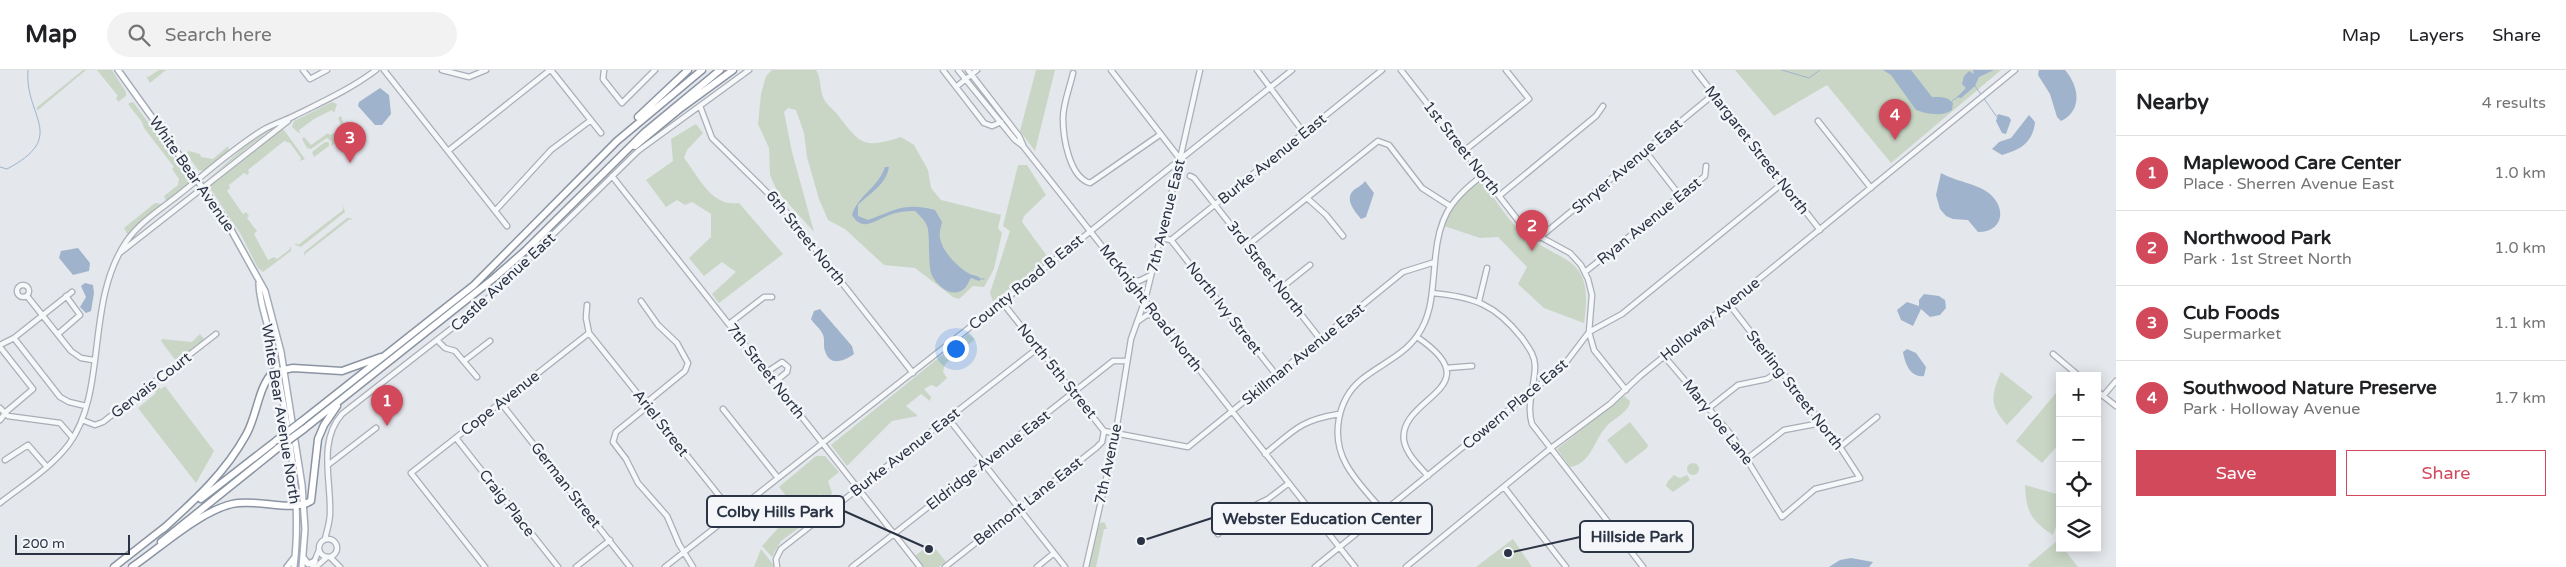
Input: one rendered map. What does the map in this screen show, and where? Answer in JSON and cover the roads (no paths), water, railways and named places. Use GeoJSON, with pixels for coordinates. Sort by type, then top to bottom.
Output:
{"type":"FeatureCollection","features":[{"type":"Feature","properties":{"kind":"highway"},"geometry":{"type":"LineString","coordinates":[[601,157],[630,124],[688,70]]}},
{"type":"Feature","properties":{"kind":"highway"},"geometry":{"type":"LineString","coordinates":[[114,567],[391,352],[485,274],[601,157],[650,112],[702,70]]}},
{"type":"Feature","properties":{"kind":"highway"},"geometry":{"type":"LineString","coordinates":[[132,567],[278,448],[505,269],[666,114],[720,70]]}},
{"type":"Feature","properties":{"kind":"highway"},"geometry":{"type":"LineString","coordinates":[[609,167],[681,108],[733,70]]}},
{"type":"Feature","properties":{"kind":"highway"},"geometry":{"type":"LineString","coordinates":[[163,529],[211,485],[230,460],[254,420],[269,376],[281,370],[342,371],[391,352]]}},
{"type":"Feature","properties":{"kind":"highway"},"geometry":{"type":"LineString","coordinates":[[132,567],[200,519],[223,507],[257,501],[300,505],[313,498],[317,447],[324,425],[333,411],[358,386]]}},
{"type":"Feature","properties":{"kind":"main road","name":"White Bear Avenue"},"geometry":{"type":"LineString","coordinates":[[118,70],[238,239],[259,283]]}},
{"type":"Feature","properties":{"kind":"main road","name":"White Bear Avenue North"},"geometry":{"type":"LineString","coordinates":[[259,283],[259,294],[281,370],[300,505],[302,567]]}},
{"type":"Feature","properties":{"kind":"main road","name":"White Bear Avenue North"},"geometry":{"type":"LineString","coordinates":[[294,567],[300,505]]}},
{"type":"Feature","properties":{"kind":"main road"},"geometry":{"type":"LineString","coordinates":[[287,567],[296,555]]}},
{"type":"Feature","properties":{"kind":"main road"},"geometry":{"type":"LineString","coordinates":[[303,557],[308,564],[316,564]]}},
{"type":"Feature","properties":{"kind":"street"},"geometry":{"type":"LineString","coordinates":[[303,70],[310,79],[327,70]]}},
{"type":"Feature","properties":{"kind":"street"},"geometry":{"type":"LineString","coordinates":[[0,503],[62,453],[73,438],[82,420],[86,406],[104,290],[127,240],[197,180],[256,135],[278,122],[291,118],[355,85],[376,70]]}},
{"type":"Feature","properties":{"kind":"street"},"geometry":{"type":"LineString","coordinates":[[384,70],[507,226]]}},
{"type":"Feature","properties":{"kind":"street"},"geometry":{"type":"LineString","coordinates":[[442,70],[469,77],[486,70]]}},
{"type":"Feature","properties":{"kind":"street"},"geometry":{"type":"LineString","coordinates":[[448,151],[550,70],[601,133]]}},
{"type":"Feature","properties":{"kind":"street"},"geometry":{"type":"LineString","coordinates":[[604,70],[602,79],[622,103],[655,70]]}},
{"type":"Feature","properties":{"kind":"street","name":"Castle Avenue East"},"geometry":{"type":"LineString","coordinates":[[329,527],[329,440],[333,426],[342,414],[438,341],[501,286],[638,151],[749,70]]}},
{"type":"Feature","properties":{"kind":"street"},"geometry":{"type":"LineString","coordinates":[[943,70],[987,126],[1001,122]]}},
{"type":"Feature","properties":{"kind":"street","name":"McKnight Road North"},"geometry":{"type":"LineString","coordinates":[[958,70],[1001,122],[1024,146],[1355,567]]}},
{"type":"Feature","properties":{"kind":"street"},"geometry":{"type":"LineString","coordinates":[[956,87],[966,79],[970,72],[977,70]]}},
{"type":"Feature","properties":{"kind":"street"},"geometry":{"type":"LineString","coordinates":[[1111,70],[1180,160]]}},
{"type":"Feature","properties":{"kind":"street","name":"7th Avenue East"},"geometry":{"type":"LineString","coordinates":[[1126,361],[1135,325],[1145,300],[1152,274],[1200,70]]}},
{"type":"Feature","properties":{"kind":"street"},"geometry":{"type":"LineString","coordinates":[[1257,70],[1304,133]]}},
{"type":"Feature","properties":{"kind":"street","name":"County Road B East"},"geometry":{"type":"LineString","coordinates":[[665,567],[913,373],[1292,70]]}},
{"type":"Feature","properties":{"kind":"street","name":"Burke Avenue East"},"geometry":{"type":"LineString","coordinates":[[1171,240],[1382,70]]}},
{"type":"Feature","properties":{"kind":"street","name":"1st Street North"},"geometry":{"type":"LineString","coordinates":[[1401,70],[1524,228],[1539,238],[1570,253],[1585,272],[1592,295],[1589,332],[1598,356],[1626,390]]}},
{"type":"Feature","properties":{"kind":"street"},"geometry":{"type":"LineString","coordinates":[[1464,151],[1529,99],[1506,70]]}},
{"type":"Feature","properties":{"kind":"street","name":"Margaret Street North"},"geometry":{"type":"LineString","coordinates":[[1695,70],[1820,230]]}},
{"type":"Feature","properties":{"kind":"street","name":"Holloway Avenue"},"geometry":{"type":"LineString","coordinates":[[1406,567],[1551,448],[1626,390],[1664,356],[2015,70]]}},
{"type":"Feature","properties":{"kind":"street","name":"McKnight Road North"},"geometry":{"type":"LineString","coordinates":[[970,72],[1019,136],[1024,146]]}},
{"type":"Feature","properties":{"kind":"street"},"geometry":{"type":"LineString","coordinates":[[1074,73],[1063,117],[1068,160],[1085,181],[1090,183],[1161,134]]}},
{"type":"Feature","properties":{"kind":"street","name":"Shryer Avenue East"},"geometry":{"type":"LineString","coordinates":[[1539,238],[1714,94]]}},
{"type":"Feature","properties":{"kind":"street","name":"6th Street North"},"geometry":{"type":"LineString","coordinates":[[700,106],[712,138],[783,208],[913,373]]}},
{"type":"Feature","properties":{"kind":"street"},"geometry":{"type":"LineString","coordinates":[[1499,196],[1596,116],[1603,106]]}},
{"type":"Feature","properties":{"kind":"street"},"geometry":{"type":"LineString","coordinates":[[120,253],[291,118]]}},
{"type":"Feature","properties":{"kind":"street"},"geometry":{"type":"LineString","coordinates":[[495,211],[551,150],[591,120]]}},
{"type":"Feature","properties":{"kind":"street"},"geometry":{"type":"LineString","coordinates":[[1818,121],[1871,188]]}},
{"type":"Feature","properties":{"kind":"street"},"geometry":{"type":"LineString","coordinates":[[1248,245],[1373,144],[1382,141],[1389,145],[1422,188],[1450,206]]}},
{"type":"Feature","properties":{"kind":"street"},"geometry":{"type":"LineString","coordinates":[[1645,151],[1680,196]]}},
{"type":"Feature","properties":{"kind":"street","name":"Ryan Avenue East"},"geometry":{"type":"LineString","coordinates":[[1585,272],[1705,176],[1706,166]]}},
{"type":"Feature","properties":{"kind":"street","name":"7th Street North"},"geometry":{"type":"LineString","coordinates":[[612,176],[920,567]]}},
{"type":"Feature","properties":{"kind":"street","name":"3rd Street North"},"geometry":{"type":"LineString","coordinates":[[1190,176],[1248,245],[1321,340]]}},
{"type":"Feature","properties":{"kind":"street"},"geometry":{"type":"LineString","coordinates":[[1384,512],[1344,462],[1338,440],[1339,414],[1355,385],[1402,352],[1417,337],[1428,313],[1439,229],[1450,206],[1465,189],[1482,176]]}},
{"type":"Feature","properties":{"kind":"street","name":"Cowern Place East"},"geometry":{"type":"LineString","coordinates":[[1314,567],[1340,548],[1564,365],[1589,332],[1622,314],[1783,182]]}},
{"type":"Feature","properties":{"kind":"street"},"geometry":{"type":"LineString","coordinates":[[1307,198],[1326,215],[1342,236]]}},
{"type":"Feature","properties":{"kind":"street"},"geometry":{"type":"LineString","coordinates":[[1161,238],[1171,240]]}},
{"type":"Feature","properties":{"kind":"street","name":"North Ivy Street"},"geometry":{"type":"LineString","coordinates":[[1171,240],[1277,376]]}},
{"type":"Feature","properties":{"kind":"street","name":"Skillman Avenue East"},"geometry":{"type":"LineString","coordinates":[[1116,432],[1188,447],[1402,272],[1435,262]]}},
{"type":"Feature","properties":{"kind":"street"},"geometry":{"type":"LineString","coordinates":[[1280,289],[1310,265]]}},
{"type":"Feature","properties":{"kind":"street"},"geometry":{"type":"LineString","coordinates":[[1479,301],[1487,268]]}},
{"type":"Feature","properties":{"kind":"street"},"geometry":{"type":"LineString","coordinates":[[1129,279],[1140,281],[1152,274]]}},
{"type":"Feature","properties":{"kind":"street"},"geometry":{"type":"LineString","coordinates":[[0,420],[32,391],[33,387],[0,346],[14,338],[72,292]]}},
{"type":"Feature","properties":{"kind":"street"},"geometry":{"type":"LineString","coordinates":[[1432,293],[1460,296],[1479,301],[1505,319],[1531,350],[1535,366],[1532,391],[1532,424],[1643,567]]}},
{"type":"Feature","properties":{"kind":"street"},"geometry":{"type":"LineString","coordinates":[[27,296],[76,356],[93,360]]}},
{"type":"Feature","properties":{"kind":"street"},"geometry":{"type":"LineString","coordinates":[[58,334],[80,315],[66,296]]}},
{"type":"Feature","properties":{"kind":"street"},"geometry":{"type":"LineString","coordinates":[[729,324],[764,297],[772,297]]}},
{"type":"Feature","properties":{"kind":"street"},"geometry":{"type":"LineString","coordinates":[[641,301],[658,326],[677,343],[687,360],[688,367],[616,432],[612,438],[614,445],[626,459],[638,483],[667,516],[683,552],[694,567]]}},
{"type":"Feature","properties":{"kind":"street","name":"North 5th Street"},"geometry":{"type":"LineString","coordinates":[[1002,302],[1104,431],[1116,432]]}},
{"type":"Feature","properties":{"kind":"street","name":"Sterling Street North"},"geometry":{"type":"LineString","coordinates":[[1729,304],[1840,447],[1860,478],[1815,489],[1782,517]]}},
{"type":"Feature","properties":{"kind":"street"},"geometry":{"type":"LineString","coordinates":[[587,305],[589,333]]}},
{"type":"Feature","properties":{"kind":"street"},"geometry":{"type":"LineString","coordinates":[[1135,325],[1142,317],[1154,315],[1158,317]]}},
{"type":"Feature","properties":{"kind":"street","name":"Cope Avenue"},"geometry":{"type":"LineString","coordinates":[[485,567],[411,473],[589,333]]}},
{"type":"Feature","properties":{"kind":"street","name":"Ariel Street"},"geometry":{"type":"LineString","coordinates":[[589,333],[733,513]]}},
{"type":"Feature","properties":{"kind":"street","name":"Gervais Court"},"geometry":{"type":"LineString","coordinates":[[82,420],[95,425],[103,422],[216,334]]}},
{"type":"Feature","properties":{"kind":"street"},"geometry":{"type":"LineString","coordinates":[[1417,337],[1439,353],[1446,368],[1444,381],[1439,391],[1410,417],[1404,432],[1408,452],[1428,476]]}},
{"type":"Feature","properties":{"kind":"street"},"geometry":{"type":"LineString","coordinates":[[14,338],[60,397],[69,402],[86,406]]}},
{"type":"Feature","properties":{"kind":"street"},"geometry":{"type":"LineString","coordinates":[[438,341],[445,348],[455,351],[477,377]]}},
{"type":"Feature","properties":{"kind":"street"},"geometry":{"type":"LineString","coordinates":[[464,361],[490,341]]}},
{"type":"Feature","properties":{"kind":"street","name":"Burke Avenue East"},"geometry":{"type":"LineString","coordinates":[[777,567],[776,559],[781,549],[1038,348]]}},
{"type":"Feature","properties":{"kind":"street"},"geometry":{"type":"LineString","coordinates":[[2053,354],[2074,372]]}},
{"type":"Feature","properties":{"kind":"street","name":"Mary Joe Lane"},"geometry":{"type":"LineString","coordinates":[[1664,356],[1709,408],[1748,458],[1782,517]]}},
{"type":"Feature","properties":{"kind":"street","name":"Eldridge Avenue East"},"geometry":{"type":"LineString","coordinates":[[852,567],[1113,361],[1126,361]]}},
{"type":"Feature","properties":{"kind":"street","name":"7th Avenue"},"geometry":{"type":"LineString","coordinates":[[1086,567],[1116,432],[1126,361]]}},
{"type":"Feature","properties":{"kind":"street"},"geometry":{"type":"LineString","coordinates":[[767,372],[782,362],[788,367],[787,372],[775,382]]}},
{"type":"Feature","properties":{"kind":"street"},"geometry":{"type":"LineString","coordinates":[[1446,368],[1472,366]]}},
{"type":"Feature","properties":{"kind":"street"},"geometry":{"type":"LineString","coordinates":[[1709,408],[1738,385],[1767,379],[1780,370]]}},
{"type":"Feature","properties":{"kind":"street"},"geometry":{"type":"LineString","coordinates":[[2116,381],[2103,396],[2116,406]]}},
{"type":"Feature","properties":{"kind":"street","name":"German Street"},"geometry":{"type":"LineString","coordinates":[[501,403],[630,567]]}},
{"type":"Feature","properties":{"kind":"street"},"geometry":{"type":"LineString","coordinates":[[0,408],[5,414],[60,423],[73,438]]}},
{"type":"Feature","properties":{"kind":"street"},"geometry":{"type":"LineString","coordinates":[[723,409],[778,478]]}},
{"type":"Feature","properties":{"kind":"street"},"geometry":{"type":"LineString","coordinates":[[1265,454],[1304,423],[1339,414]]}},
{"type":"Feature","properties":{"kind":"street"},"geometry":{"type":"LineString","coordinates":[[1840,447],[1877,417]]}},
{"type":"Feature","properties":{"kind":"street"},"geometry":{"type":"LineString","coordinates":[[948,418],[1065,567]]}},
{"type":"Feature","properties":{"kind":"street"},"geometry":{"type":"LineString","coordinates":[[1748,458],[1787,428],[1821,423]]}},
{"type":"Feature","properties":{"kind":"street"},"geometry":{"type":"LineString","coordinates":[[328,465],[376,428]]}},
{"type":"Feature","properties":{"kind":"street","name":"Belmont Lane East"},"geometry":{"type":"LineString","coordinates":[[945,567],[1096,448],[1102,442],[1104,431]]}},
{"type":"Feature","properties":{"kind":"street","name":"Craig Place"},"geometry":{"type":"LineString","coordinates":[[456,438],[558,567]]}},
{"type":"Feature","properties":{"kind":"street"},"geometry":{"type":"LineString","coordinates":[[5,460],[28,445],[47,467]]}},
{"type":"Feature","properties":{"kind":"street"},"geometry":{"type":"LineString","coordinates":[[1218,534],[1237,514],[1268,499],[1289,483]]}},
{"type":"Feature","properties":{"kind":"street"},"geometry":{"type":"LineString","coordinates":[[1504,487],[1566,567]]}},
{"type":"Feature","properties":{"kind":"street"},"geometry":{"type":"LineString","coordinates":[[316,564],[320,545],[325,539],[329,527]]}},
{"type":"Feature","properties":{"kind":"street"},"geometry":{"type":"LineString","coordinates":[[329,527],[332,539],[337,546],[336,554],[340,567]]}},
{"type":"Feature","properties":{"kind":"street"},"geometry":{"type":"LineString","coordinates":[[325,539],[332,539]]}},
{"type":"Feature","properties":{"kind":"street"},"geometry":{"type":"LineString","coordinates":[[576,567],[610,540]]}},
{"type":"Feature","properties":{"kind":"street"},"geometry":{"type":"LineString","coordinates":[[320,550],[340,567]]}},
{"type":"Feature","properties":{"kind":"street"},"geometry":{"type":"LineString","coordinates":[[1037,567],[1054,553]]}},
{"type":"Feature","properties":{"kind":"street"},"geometry":{"type":"LineString","coordinates":[[312,567],[336,554]]}},
{"type":"Feature","properties":{"kind":"water"},"geometry":{"type":"Polygon","coordinates":[[[1883,70],[1911,70],[1932,97],[1943,97],[1951,101],[1953,103],[1952,110],[1944,114],[1929,114],[1916,110],[1891,75],[1883,70]]]}},
{"type":"Feature","properties":{"kind":"water"},"geometry":{"type":"Polygon","coordinates":[[[1973,70],[1994,70],[1979,77],[1975,86],[1961,98],[1957,97],[1966,88],[1962,84],[1964,76],[1969,71],[1974,74],[1973,70]]]}},
{"type":"Feature","properties":{"kind":"water"},"geometry":{"type":"Polygon","coordinates":[[[2039,70],[2065,70],[2070,76],[2076,90],[2076,104],[2073,111],[2061,121],[2057,117],[2050,94],[2038,75],[2039,70]]]}},
{"type":"Feature","properties":{"kind":"water"},"geometry":{"type":"Polygon","coordinates":[[[380,88],[389,95],[391,114],[382,125],[375,125],[358,106],[359,102],[380,88]]]}},
{"type":"Feature","properties":{"kind":"water"},"geometry":{"type":"Polygon","coordinates":[[[1998,114],[2009,117],[2011,120],[2006,134],[2002,133],[1996,121],[1998,114]]]}},
{"type":"Feature","properties":{"kind":"water"},"geometry":{"type":"Polygon","coordinates":[[[2029,115],[2035,122],[2032,135],[2025,144],[2015,151],[2002,155],[1992,149],[1999,142],[2011,138],[2029,115]]]}},
{"type":"Feature","properties":{"kind":"water"},"geometry":{"type":"Polygon","coordinates":[[[885,167],[889,167],[885,179],[858,205],[858,216],[868,220],[893,210],[908,207],[935,210],[942,222],[940,230],[941,243],[947,254],[965,271],[980,278],[979,281],[971,278],[965,288],[955,292],[945,290],[936,282],[930,268],[928,229],[925,222],[915,211],[893,214],[868,224],[860,223],[856,220],[852,215],[855,208],[878,181],[885,167]]]}},
{"type":"Feature","properties":{"kind":"water"},"geometry":{"type":"Polygon","coordinates":[[[1941,173],[1980,188],[1991,195],[1999,207],[2000,213],[1997,224],[1986,231],[1978,232],[1968,220],[1953,219],[1946,216],[1940,209],[1936,195],[1941,173]]]}},
{"type":"Feature","properties":{"kind":"water"},"geometry":{"type":"Polygon","coordinates":[[[1365,181],[1374,193],[1366,217],[1361,219],[1350,203],[1350,195],[1365,181]]]}},
{"type":"Feature","properties":{"kind":"water"},"geometry":{"type":"Polygon","coordinates":[[[78,248],[90,263],[89,271],[73,275],[59,258],[61,251],[78,248]]]}},
{"type":"Feature","properties":{"kind":"water"},"geometry":{"type":"Polygon","coordinates":[[[85,283],[93,285],[94,293],[91,311],[86,313],[80,307],[86,297],[81,286],[85,283]]]}},
{"type":"Feature","properties":{"kind":"water"},"geometry":{"type":"Polygon","coordinates":[[[1924,294],[1939,296],[1945,300],[1946,308],[1940,315],[1930,317],[1921,309],[1913,326],[1901,320],[1897,310],[1907,302],[1919,306],[1919,300],[1924,294]]]}},
{"type":"Feature","properties":{"kind":"water"},"geometry":{"type":"Polygon","coordinates":[[[820,309],[852,346],[854,354],[838,361],[834,361],[827,356],[822,333],[811,319],[814,311],[820,309]]]}},
{"type":"Feature","properties":{"kind":"water"},"geometry":{"type":"Polygon","coordinates":[[[1907,349],[1916,353],[1926,367],[1924,376],[1915,375],[1909,369],[1903,352],[1907,349]]]}},
{"type":"Feature","properties":{"kind":"water"},"geometry":{"type":"Polygon","coordinates":[[[1851,558],[1873,562],[1869,567],[1829,567],[1840,560],[1851,558]]]}},
{"type":"Feature","properties":{"kind":"waterway"},"geometry":{"type":"LineString","coordinates":[[0,167],[7,169],[26,157],[36,146],[40,136],[39,125],[28,86],[28,70]]}},
{"type":"Feature","properties":{"kind":"waterway"},"geometry":{"type":"LineString","coordinates":[[1782,70],[1809,78],[1820,70]]}},
{"type":"Feature","properties":{"kind":"waterway"},"geometry":{"type":"LineString","coordinates":[[1975,86],[1997,117]]}},
{"type":"Feature","properties":{"kind":"waterway"},"geometry":{"type":"LineString","coordinates":[[1952,101],[1959,96]]}},
{"type":"Feature","properties":{"kind":"place","name":"Southwood Nature Preserve"},"geometry":{"type":"Point","coordinates":[1895,140]}},
{"type":"Feature","properties":{"kind":"place","name":"Cub Foods"},"geometry":{"type":"Point","coordinates":[350,163]}},
{"type":"Feature","properties":{"kind":"place","name":"Northwood Park"},"geometry":{"type":"Point","coordinates":[1532,251]}},
{"type":"Feature","properties":{"kind":"place","name":"Maplewood Care Center"},"geometry":{"type":"Point","coordinates":[387,426]}},
{"type":"Feature","properties":{"kind":"place","name":"Webster Education Center"},"geometry":{"type":"Point","coordinates":[1141,541]}},
{"type":"Feature","properties":{"kind":"place","name":"Colby Hills Park"},"geometry":{"type":"Point","coordinates":[929,549]}},
{"type":"Feature","properties":{"kind":"place","name":"Hillside Park"},"geometry":{"type":"Point","coordinates":[1508,553]}}]}
